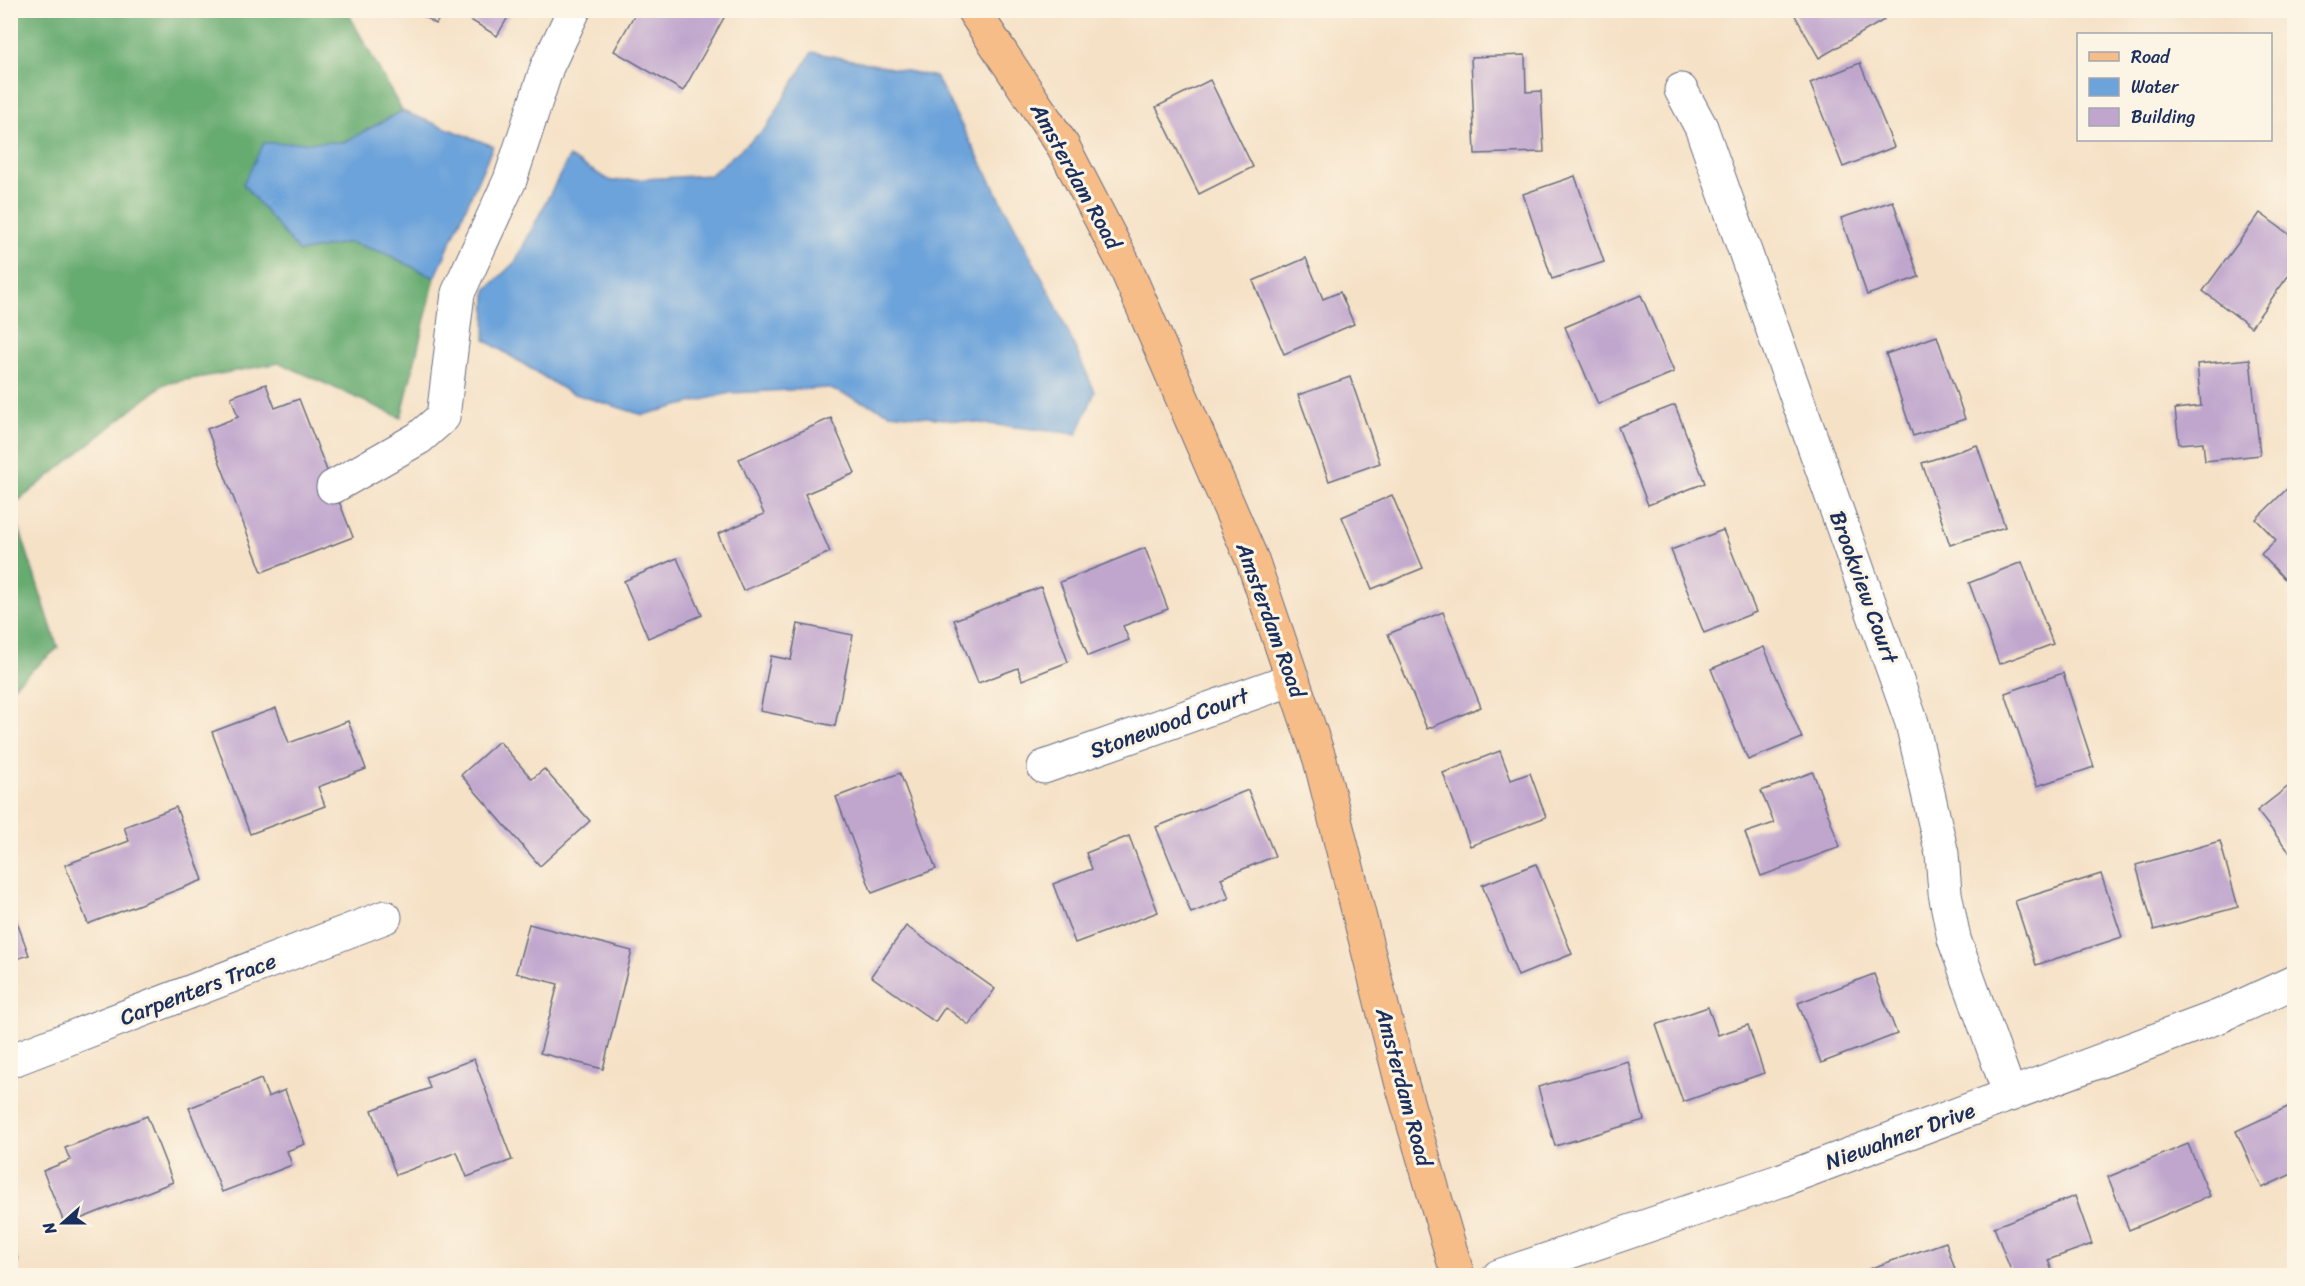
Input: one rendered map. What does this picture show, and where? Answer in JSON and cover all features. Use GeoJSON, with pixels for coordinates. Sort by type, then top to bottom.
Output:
{"type":"FeatureCollection","features":[{"type":"Feature","properties":{"kind":"main road","name":"Amsterdam Road"},"geometry":{"type":"LineString","coordinates":[[973,10],[1063,146],[1125,266],[1253,562],[1320,760],[1401,1081],[1458,1275]]}},
{"type":"Feature","properties":{"kind":"street"},"geometry":{"type":"LineString","coordinates":[[333,487],[418,438],[442,417],[458,293],[510,180],[547,67],[574,10]]}},
{"type":"Feature","properties":{"kind":"street","name":"Brookview Court"},"geometry":{"type":"LineString","coordinates":[[1681,90],[1701,128],[1912,723],[1942,854],[1945,893],[1954,939],[2010,1095]]}},
{"type":"Feature","properties":{"kind":"street","name":"Stonewood Court"},"geometry":{"type":"LineString","coordinates":[[1044,767],[1293,679]]}},
{"type":"Feature","properties":{"kind":"street","name":"Carpenters Trace"},"geometry":{"type":"LineString","coordinates":[[10,1061],[385,917]]}},
{"type":"Feature","properties":{"kind":"street","name":"Niewahner Drive"},"geometry":{"type":"LineString","coordinates":[[1499,1275],[1779,1181],[2220,1016],[2295,982]]}},
{"type":"Feature","properties":{"kind":"green space"},"geometry":{"type":"Polygon","coordinates":[[[11,11],[347,11],[402,111],[345,142],[264,144],[299,252],[349,242],[385,253],[435,278],[401,418],[280,363],[164,384],[12,506],[58,648],[11,688],[11,11]]]}},
{"type":"Feature","properties":{"kind":"water"},"geometry":{"type":"Polygon","coordinates":[[[812,52],[936,77],[1054,301],[1095,392],[1077,434],[890,413],[828,388],[730,393],[643,415],[568,392],[485,340],[486,290],[515,262],[569,157],[611,181],[710,175],[766,128],[812,52]]]}},
{"type":"Feature","properties":{"kind":"water"},"geometry":{"type":"Polygon","coordinates":[[[402,111],[493,146],[435,278],[385,253],[349,242],[299,252],[243,184],[264,143],[345,142],[402,111]]]}},
{"type":"Feature","properties":{"kind":"building"},"geometry":{"type":"Polygon","coordinates":[[[413,10],[444,10],[436,24],[413,10]]]}},
{"type":"Feature","properties":{"kind":"building"},"geometry":{"type":"Polygon","coordinates":[[[454,10],[512,10],[497,36],[454,10]]]}},
{"type":"Feature","properties":{"kind":"building"},"geometry":{"type":"Polygon","coordinates":[[[637,10],[720,10],[726,14],[683,91],[614,51],[637,10]]]}},
{"type":"Feature","properties":{"kind":"building"},"geometry":{"type":"Polygon","coordinates":[[[1792,10],[1879,10],[1884,20],[1819,58],[1792,10]]]}},
{"type":"Feature","properties":{"kind":"building"},"geometry":{"type":"Polygon","coordinates":[[[1525,55],[1526,92],[1541,91],[1544,152],[1475,154],[1471,57],[1525,55]]]}},
{"type":"Feature","properties":{"kind":"building"},"geometry":{"type":"Polygon","coordinates":[[[1860,63],[1894,147],[1843,167],[1810,83],[1860,63]]]}},
{"type":"Feature","properties":{"kind":"building"},"geometry":{"type":"Polygon","coordinates":[[[1210,80],[1253,167],[1199,194],[1156,107],[1210,80]]]}},
{"type":"Feature","properties":{"kind":"building"},"geometry":{"type":"Polygon","coordinates":[[[1575,176],[1604,262],[1552,279],[1523,194],[1575,176]]]}},
{"type":"Feature","properties":{"kind":"building"},"geometry":{"type":"Polygon","coordinates":[[[1893,201],[1919,277],[1867,295],[1841,218],[1893,201]]]}},
{"type":"Feature","properties":{"kind":"building"},"geometry":{"type":"Polygon","coordinates":[[[2260,213],[2294,238],[2294,268],[2251,327],[2203,291],[2260,213]]]}},
{"type":"Feature","properties":{"kind":"building"},"geometry":{"type":"Polygon","coordinates":[[[1306,258],[1323,299],[1340,292],[1354,324],[1284,354],[1253,281],[1306,258]]]}},
{"type":"Feature","properties":{"kind":"building"},"geometry":{"type":"Polygon","coordinates":[[[1641,295],[1674,372],[1598,404],[1565,327],[1641,295]]]}},
{"type":"Feature","properties":{"kind":"building"},"geometry":{"type":"Polygon","coordinates":[[[1937,336],[1965,419],[1913,436],[1886,354],[1937,336]]]}},
{"type":"Feature","properties":{"kind":"building"},"geometry":{"type":"Polygon","coordinates":[[[2250,359],[2260,455],[2205,461],[2203,442],[2179,444],[2175,409],[2201,406],[2197,364],[2250,359]]]}},
{"type":"Feature","properties":{"kind":"building"},"geometry":{"type":"Polygon","coordinates":[[[1350,377],[1380,463],[1329,481],[1298,395],[1350,377]]]}},
{"type":"Feature","properties":{"kind":"building"},"geometry":{"type":"Polygon","coordinates":[[[266,384],[275,408],[299,399],[353,537],[262,572],[207,429],[238,417],[231,397],[266,384]]]}},
{"type":"Feature","properties":{"kind":"building"},"geometry":{"type":"Polygon","coordinates":[[[1675,405],[1705,483],[1648,505],[1618,427],[1675,405]]]}},
{"type":"Feature","properties":{"kind":"building"},"geometry":{"type":"Polygon","coordinates":[[[831,418],[855,473],[805,494],[830,552],[743,591],[718,534],[764,514],[739,459],[831,418]]]}},
{"type":"Feature","properties":{"kind":"building"},"geometry":{"type":"Polygon","coordinates":[[[1977,445],[2005,527],[1950,545],[1922,463],[1977,445]]]}},
{"type":"Feature","properties":{"kind":"building"},"geometry":{"type":"Polygon","coordinates":[[[2294,482],[2294,589],[2261,554],[2276,540],[2256,519],[2294,482]]]}},
{"type":"Feature","properties":{"kind":"building"},"geometry":{"type":"Polygon","coordinates":[[[1392,495],[1423,568],[1372,589],[1342,517],[1392,495]]]}},
{"type":"Feature","properties":{"kind":"building"},"geometry":{"type":"Polygon","coordinates":[[[1723,530],[1756,612],[1704,633],[1671,550],[1723,530]]]}},
{"type":"Feature","properties":{"kind":"building"},"geometry":{"type":"Polygon","coordinates":[[[1145,548],[1168,609],[1123,626],[1129,640],[1088,656],[1060,582],[1145,548]]]}},
{"type":"Feature","properties":{"kind":"building"},"geometry":{"type":"Polygon","coordinates":[[[677,558],[702,615],[648,638],[624,581],[677,558]]]}},
{"type":"Feature","properties":{"kind":"building"},"geometry":{"type":"Polygon","coordinates":[[[2022,562],[2053,644],[1999,664],[1969,583],[2022,562]]]}},
{"type":"Feature","properties":{"kind":"building"},"geometry":{"type":"Polygon","coordinates":[[[1041,587],[1068,662],[1022,680],[1018,668],[978,683],[954,620],[1041,587]]]}},
{"type":"Feature","properties":{"kind":"building"},"geometry":{"type":"Polygon","coordinates":[[[1443,612],[1481,707],[1427,729],[1388,634],[1443,612]]]}},
{"type":"Feature","properties":{"kind":"building"},"geometry":{"type":"Polygon","coordinates":[[[798,624],[853,635],[835,726],[760,711],[771,656],[791,660],[798,624]]]}},
{"type":"Feature","properties":{"kind":"building"},"geometry":{"type":"Polygon","coordinates":[[[1764,647],[1802,738],[1748,760],[1711,669],[1764,647]]]}},
{"type":"Feature","properties":{"kind":"building"},"geometry":{"type":"Polygon","coordinates":[[[2063,673],[2094,767],[2037,786],[2005,693],[2063,673]]]}},
{"type":"Feature","properties":{"kind":"building"},"geometry":{"type":"Polygon","coordinates":[[[276,708],[289,743],[348,721],[366,769],[318,787],[325,806],[250,834],[212,732],[276,708]]]}},
{"type":"Feature","properties":{"kind":"building"},"geometry":{"type":"Polygon","coordinates":[[[499,741],[532,779],[544,769],[590,821],[540,866],[461,775],[499,741]]]}},
{"type":"Feature","properties":{"kind":"building"},"geometry":{"type":"Polygon","coordinates":[[[1500,751],[1511,780],[1530,773],[1546,817],[1470,846],[1443,773],[1500,751]]]}},
{"type":"Feature","properties":{"kind":"building"},"geometry":{"type":"Polygon","coordinates":[[[1813,772],[1840,847],[1761,876],[1745,833],[1774,823],[1761,791],[1813,772]]]}},
{"type":"Feature","properties":{"kind":"building"},"geometry":{"type":"Polygon","coordinates":[[[900,773],[936,869],[872,893],[836,797],[900,773]]]}},
{"type":"Feature","properties":{"kind":"building"},"geometry":{"type":"Polygon","coordinates":[[[2294,782],[2294,858],[2257,811],[2294,782]]]}},
{"type":"Feature","properties":{"kind":"building"},"geometry":{"type":"Polygon","coordinates":[[[1248,790],[1275,856],[1221,878],[1229,898],[1191,913],[1156,827],[1248,790]]]}},
{"type":"Feature","properties":{"kind":"building"},"geometry":{"type":"Polygon","coordinates":[[[176,807],[203,880],[88,924],[65,865],[129,841],[124,827],[176,807]]]}},
{"type":"Feature","properties":{"kind":"building"},"geometry":{"type":"Polygon","coordinates":[[[1129,836],[1158,912],[1075,943],[1053,884],[1092,869],[1086,853],[1129,836]]]}},
{"type":"Feature","properties":{"kind":"building"},"geometry":{"type":"Polygon","coordinates":[[[2220,841],[2238,907],[2154,930],[2136,865],[2220,841]]]}},
{"type":"Feature","properties":{"kind":"building"},"geometry":{"type":"Polygon","coordinates":[[[1536,864],[1572,954],[1518,976],[1482,885],[1536,864]]]}},
{"type":"Feature","properties":{"kind":"building"},"geometry":{"type":"Polygon","coordinates":[[[2101,874],[2122,937],[2036,965],[2015,901],[2101,874]]]}},
{"type":"Feature","properties":{"kind":"building"},"geometry":{"type":"Polygon","coordinates":[[[10,903],[29,955],[10,961],[10,903]]]}},
{"type":"Feature","properties":{"kind":"building"},"geometry":{"type":"Polygon","coordinates":[[[529,924],[632,951],[603,1069],[540,1053],[558,984],[516,973],[529,924]]]}},
{"type":"Feature","properties":{"kind":"building"},"geometry":{"type":"Polygon","coordinates":[[[906,926],[995,989],[969,1025],[945,1007],[935,1022],[871,976],[906,926]]]}},
{"type":"Feature","properties":{"kind":"building"},"geometry":{"type":"Polygon","coordinates":[[[1874,974],[1897,1034],[1821,1063],[1798,1003],[1874,974]]]}},
{"type":"Feature","properties":{"kind":"building"},"geometry":{"type":"Polygon","coordinates":[[[1708,1007],[1718,1035],[1748,1025],[1764,1073],[1683,1102],[1656,1025],[1708,1007]]]}},
{"type":"Feature","properties":{"kind":"building"},"geometry":{"type":"Polygon","coordinates":[[[474,1059],[512,1160],[467,1177],[457,1152],[396,1175],[372,1110],[430,1088],[426,1077],[474,1059]]]}},
{"type":"Feature","properties":{"kind":"building"},"geometry":{"type":"Polygon","coordinates":[[[1628,1061],[1644,1120],[1555,1146],[1538,1087],[1628,1061]]]}},
{"type":"Feature","properties":{"kind":"building"},"geometry":{"type":"Polygon","coordinates":[[[261,1079],[268,1097],[285,1090],[305,1144],[287,1151],[292,1165],[222,1192],[189,1108],[261,1079]]]}},
{"type":"Feature","properties":{"kind":"building"},"geometry":{"type":"Polygon","coordinates":[[[2294,1104],[2294,1173],[2262,1188],[2236,1131],[2294,1104]]]}},
{"type":"Feature","properties":{"kind":"building"},"geometry":{"type":"Polygon","coordinates":[[[147,1116],[173,1182],[65,1225],[43,1171],[70,1160],[65,1148],[147,1116]]]}},
{"type":"Feature","properties":{"kind":"building"},"geometry":{"type":"Polygon","coordinates":[[[2188,1144],[2210,1196],[2129,1230],[2108,1177],[2188,1144]]]}},
{"type":"Feature","properties":{"kind":"building"},"geometry":{"type":"Polygon","coordinates":[[[2075,1196],[2092,1244],[2048,1260],[2054,1276],[2013,1276],[1994,1227],[2075,1196]]]}},
{"type":"Feature","properties":{"kind":"building"},"geometry":{"type":"Polygon","coordinates":[[[10,1241],[18,1260],[10,1263],[10,1241]]]}},
{"type":"Feature","properties":{"kind":"building"},"geometry":{"type":"Polygon","coordinates":[[[1946,1242],[1957,1276],[1861,1276],[1860,1272],[1946,1242]]]}}]}
